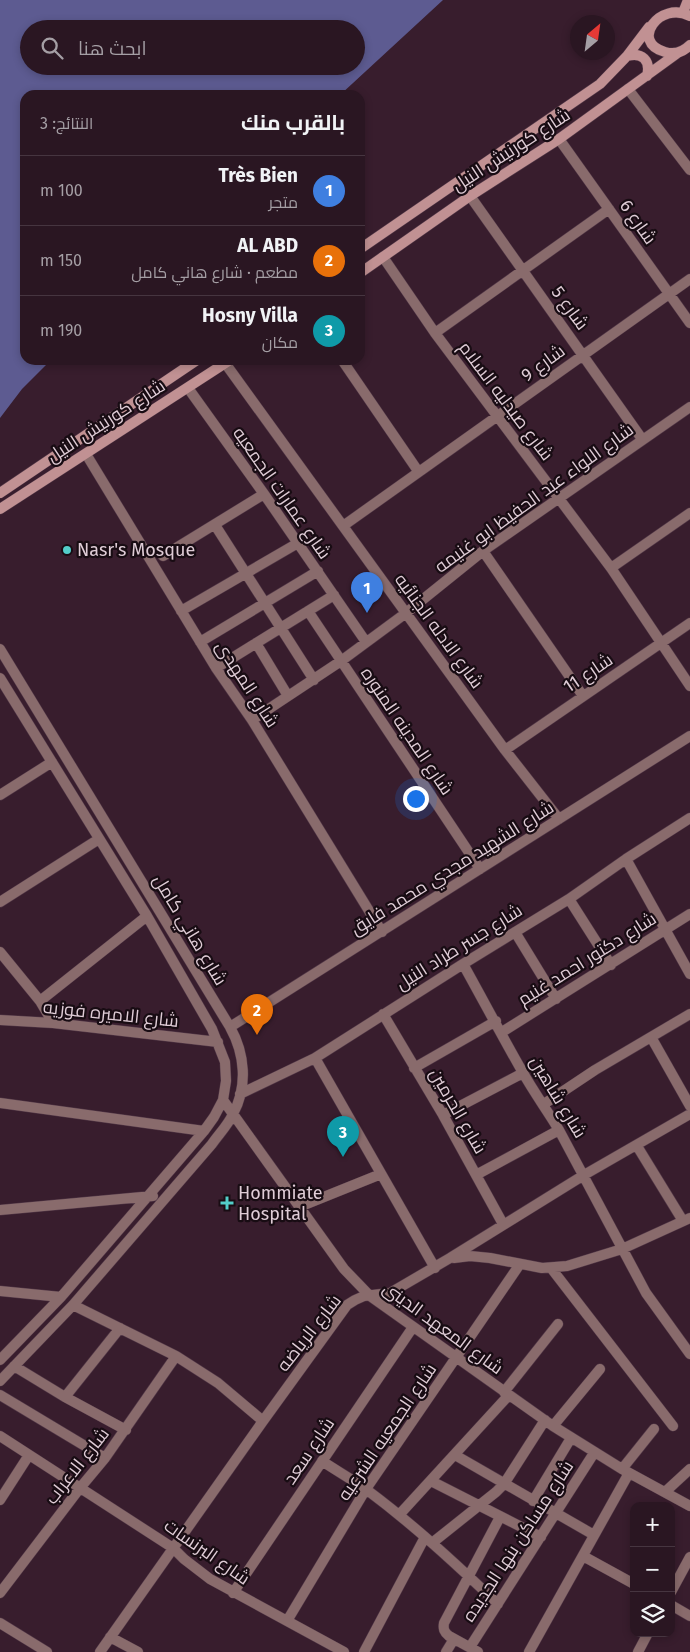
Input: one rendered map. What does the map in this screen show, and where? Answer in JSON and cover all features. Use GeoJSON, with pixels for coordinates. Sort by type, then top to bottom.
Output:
{"type":"FeatureCollection","features":[{"type":"Feature","properties":{"kind":"main road"},"geometry":{"type":"LineString","coordinates":[[687,13],[688,0]]}},
{"type":"Feature","properties":{"kind":"main road","name":"شارع كورنيش النيل"},"geometry":{"type":"LineString","coordinates":[[365,246],[600,84],[627,56],[649,28],[656,12],[665,8],[678,8],[687,13]]}},
{"type":"Feature","properties":{"kind":"main road"},"geometry":{"type":"LineString","coordinates":[[649,28],[651,40],[655,46],[666,53],[680,52]]}},
{"type":"Feature","properties":{"kind":"main road","name":"شارع كورنيش النيل"},"geometry":{"type":"LineString","coordinates":[[365,270],[470,196],[559,139],[690,45]]}},
{"type":"Feature","properties":{"kind":"main road"},"geometry":{"type":"LineString","coordinates":[[627,56],[634,54],[641,56],[647,61],[649,69],[647,76]]}},
{"type":"Feature","properties":{"kind":"main road","name":"شارع كورنيش النيل"},"geometry":{"type":"LineString","coordinates":[[0,493],[190,365]]}},
{"type":"Feature","properties":{"kind":"main road","name":"شارع كورنيش النيل"},"geometry":{"type":"LineString","coordinates":[[0,509],[222,365]]}},
{"type":"Feature","properties":{"kind":"street"},"geometry":{"type":"LineString","coordinates":[[628,89],[690,170]]}},
{"type":"Feature","properties":{"kind":"street","name":"شارع 6"},"geometry":{"type":"LineString","coordinates":[[559,139],[690,323]]}},
{"type":"Feature","properties":{"kind":"street","name":"شارع 5"},"geometry":{"type":"LineString","coordinates":[[470,196],[642,439]]}},
{"type":"Feature","properties":{"kind":"street"},"geometry":{"type":"LineString","coordinates":[[435,333],[610,209]]}},
{"type":"Feature","properties":{"kind":"street","name":"شارع صيدليه السلام"},"geometry":{"type":"LineString","coordinates":[[384,257],[435,333],[611,568],[690,686]]}},
{"type":"Feature","properties":{"kind":"street","name":"شارع 9"},"geometry":{"type":"LineString","coordinates":[[343,526],[690,279]]}},
{"type":"Feature","properties":{"kind":"street","name":"شارع الادله الجنائيه"},"geometry":{"type":"LineString","coordinates":[[229,365],[505,750],[559,820]]}},
{"type":"Feature","properties":{"kind":"street"},"geometry":{"type":"LineString","coordinates":[[345,365],[418,471]]}},
{"type":"Feature","properties":{"kind":"street","name":"شارع عمارات الجمعيه"},"geometry":{"type":"LineString","coordinates":[[188,388],[366,642]]}},
{"type":"Feature","properties":{"kind":"street","name":"شارع اللواء عبد الحفيظ ابو غنيمه"},"geometry":{"type":"LineString","coordinates":[[252,720],[341,661],[406,613],[483,551],[690,407]]}},
{"type":"Feature","properties":{"kind":"street","name":"شارع المهدى"},"geometry":{"type":"LineString","coordinates":[[86,454],[216,668],[252,720],[382,932]]}},
{"type":"Feature","properties":{"kind":"street"},"geometry":{"type":"LineString","coordinates":[[164,556],[264,494]]}},
{"type":"Feature","properties":{"kind":"street"},"geometry":{"type":"LineString","coordinates":[[611,568],[690,513]]}},
{"type":"Feature","properties":{"kind":"street"},"geometry":{"type":"LineString","coordinates":[[215,525],[314,680]]}},
{"type":"Feature","properties":{"kind":"street"},"geometry":{"type":"LineString","coordinates":[[181,611],[298,543]]}},
{"type":"Feature","properties":{"kind":"street"},"geometry":{"type":"LineString","coordinates":[[483,551],[583,696]]}},
{"type":"Feature","properties":{"kind":"street"},"geometry":{"type":"LineString","coordinates":[[200,642],[318,571]]}},
{"type":"Feature","properties":{"kind":"street"},"geometry":{"type":"LineString","coordinates":[[216,668],[334,595]]}},
{"type":"Feature","properties":{"kind":"street","name":"شارع المدينه المنوره"},"geometry":{"type":"LineString","coordinates":[[308,611],[480,869]]}},
{"type":"Feature","properties":{"kind":"street","name":"شارع 11"},"geometry":{"type":"LineString","coordinates":[[505,750],[690,623]]}},
{"type":"Feature","properties":{"kind":"street"},"geometry":{"type":"LineString","coordinates":[[256,643],[288,696]]}},
{"type":"Feature","properties":{"kind":"street","name":"شارع هاني كامل"},"geometry":{"type":"LineString","coordinates":[[0,649],[237,1039],[242,1059],[243,1080],[232,1115],[212,1144],[73,1305],[0,1381]]}},
{"type":"Feature","properties":{"kind":"street"},"geometry":{"type":"LineString","coordinates":[[2,685],[19,680]]}},
{"type":"Feature","properties":{"kind":"street","name":"شارع هاني كامل"},"geometry":{"type":"LineString","coordinates":[[0,1360],[61,1297],[150,1196],[204,1131],[223,1100],[226,1081],[225,1062],[212,1029],[141,906],[2,685]]}},
{"type":"Feature","properties":{"kind":"street","name":"شارع الشهيد مجدي محمد فايق"},"geometry":{"type":"LineString","coordinates":[[230,1027],[690,736]]}},
{"type":"Feature","properties":{"kind":"street"},"geometry":{"type":"LineString","coordinates":[[0,794],[52,762]]}},
{"type":"Feature","properties":{"kind":"street","name":"شارع جسر طراد النيل"},"geometry":{"type":"LineString","coordinates":[[240,1094],[316,1058],[383,1014],[569,899],[626,859],[690,818]]}},
{"type":"Feature","properties":{"kind":"street"},"geometry":{"type":"LineString","coordinates":[[0,902],[98,839]]}},
{"type":"Feature","properties":{"kind":"street"},"geometry":{"type":"LineString","coordinates":[[626,859],[690,974]]}},
{"type":"Feature","properties":{"kind":"street"},"geometry":{"type":"LineString","coordinates":[[569,899],[611,965]]}},
{"type":"Feature","properties":{"kind":"street"},"geometry":{"type":"LineString","coordinates":[[141,906],[152,900]]}},
{"type":"Feature","properties":{"kind":"street","name":"شارع دكتور احمد غنيم"},"geometry":{"type":"LineString","coordinates":[[502,1032],[690,914]]}},
{"type":"Feature","properties":{"kind":"street"},"geometry":{"type":"LineString","coordinates":[[40,1001],[147,916]]}},
{"type":"Feature","properties":{"kind":"street"},"geometry":{"type":"LineString","coordinates":[[515,932],[556,999]]}},
{"type":"Feature","properties":{"kind":"street"},"geometry":{"type":"LineString","coordinates":[[0,952],[40,1001],[54,1023]]}},
{"type":"Feature","properties":{"kind":"street","name":"شارع شاهين"},"geometry":{"type":"LineString","coordinates":[[463,964],[523,1073],[559,1130],[646,1293],[690,1354]]}},
{"type":"Feature","properties":{"kind":"street","name":"شارع الحرمين"},"geometry":{"type":"LineString","coordinates":[[383,1014],[443,1115],[503,1224]]}},
{"type":"Feature","properties":{"kind":"street"},"geometry":{"type":"LineString","coordinates":[[544,1104],[595,1070],[690,1014]]}},
{"type":"Feature","properties":{"kind":"street","name":"شارع الاميره فوزيه"},"geometry":{"type":"LineString","coordinates":[[0,1020],[54,1023],[218,1042]]}},
{"type":"Feature","properties":{"kind":"street"},"geometry":{"type":"LineString","coordinates":[[414,1068],[496,1021]]}},
{"type":"Feature","properties":{"kind":"street"},"geometry":{"type":"LineString","coordinates":[[651,1037],[690,1106]]}},
{"type":"Feature","properties":{"kind":"street"},"geometry":{"type":"LineString","coordinates":[[316,1058],[434,1268]]}},
{"type":"Feature","properties":{"kind":"street"},"geometry":{"type":"LineString","coordinates":[[443,1115],[523,1073]]}},
{"type":"Feature","properties":{"kind":"street","name":"شارع المعهد الدينى"},"geometry":{"type":"LineString","coordinates":[[223,1100],[344,1269],[370,1296],[571,1438],[625,1471],[690,1506]]}},
{"type":"Feature","properties":{"kind":"street"},"geometry":{"type":"LineString","coordinates":[[0,1103],[204,1131]]}},
{"type":"Feature","properties":{"kind":"street","name":"شارع الرياضه"},"geometry":{"type":"LineString","coordinates":[[100,1652],[347,1305],[355,1300],[390,1293],[434,1268],[584,1175],[690,1114]]}},
{"type":"Feature","properties":{"kind":"street"},"geometry":{"type":"LineString","coordinates":[[476,1175],[559,1130]]}},
{"type":"Feature","properties":{"kind":"street"},"geometry":{"type":"LineString","coordinates":[[450,1258],[470,1256],[551,1268],[567,1266],[622,1248],[687,1219],[637,1146]]}},
{"type":"Feature","properties":{"kind":"street"},"geometry":{"type":"LineString","coordinates":[[299,1207],[380,1174]]}},
{"type":"Feature","properties":{"kind":"street"},"geometry":{"type":"LineString","coordinates":[[0,1210],[150,1196],[167,1198]]}},
{"type":"Feature","properties":{"kind":"street","name":"شارع الجمعيه الشرعيه"},"geometry":{"type":"LineString","coordinates":[[287,1621],[366,1490],[520,1264]]}},
{"type":"Feature","properties":{"kind":"street"},"geometry":{"type":"LineString","coordinates":[[551,1268],[673,1426]]}},
{"type":"Feature","properties":{"kind":"street"},"geometry":{"type":"LineString","coordinates":[[0,1291],[61,1297]]}},
{"type":"Feature","properties":{"kind":"street"},"geometry":{"type":"LineString","coordinates":[[73,1305],[176,1356],[218,1383],[263,1421]]}},
{"type":"Feature","properties":{"kind":"street"},"geometry":{"type":"LineString","coordinates":[[399,1515],[455,1455],[507,1393],[558,1324]]}},
{"type":"Feature","properties":{"kind":"street","name":"شارع سعد"},"geometry":{"type":"LineString","coordinates":[[233,1593],[412,1327]]}},
{"type":"Feature","properties":{"kind":"street"},"geometry":{"type":"LineString","coordinates":[[65,1397],[120,1328]]}},
{"type":"Feature","properties":{"kind":"street","name":"شارع الاعراب"},"geometry":{"type":"LineString","coordinates":[[0,1594],[126,1430],[176,1356]]}},
{"type":"Feature","properties":{"kind":"street"},"geometry":{"type":"LineString","coordinates":[[14,1366],[65,1397],[126,1430]]}},
{"type":"Feature","properties":{"kind":"street"},"geometry":{"type":"LineString","coordinates":[[364,1652],[428,1540],[496,1492],[549,1423],[600,1369]]}},
{"type":"Feature","properties":{"kind":"street"},"geometry":{"type":"LineString","coordinates":[[0,1395],[105,1458]]}},
{"type":"Feature","properties":{"kind":"street"},"geometry":{"type":"LineString","coordinates":[[529,1652],[583,1556],[625,1471],[654,1429]]}},
{"type":"Feature","properties":{"kind":"street","name":"شارع البرنسات"},"geometry":{"type":"LineString","coordinates":[[0,1436],[173,1548],[194,1568],[233,1593],[344,1652]]}},
{"type":"Feature","properties":{"kind":"street"},"geometry":{"type":"LineString","coordinates":[[533,1501],[571,1438]]}},
{"type":"Feature","properties":{"kind":"street","name":"شارع مساكن بنها الجديده"},"geometry":{"type":"LineString","coordinates":[[474,1650],[498,1604],[594,1453]]}},
{"type":"Feature","properties":{"kind":"street"},"geometry":{"type":"LineString","coordinates":[[0,1500],[29,1455]]}},
{"type":"Feature","properties":{"kind":"street"},"geometry":{"type":"LineString","coordinates":[[455,1455],[594,1535]]}},
{"type":"Feature","properties":{"kind":"street"},"geometry":{"type":"LineString","coordinates":[[322,1462],[366,1490],[399,1515],[470,1576],[498,1604]]}},
{"type":"Feature","properties":{"kind":"street"},"geometry":{"type":"LineString","coordinates":[[665,1492],[690,1469]]}},
{"type":"Feature","properties":{"kind":"street"},"geometry":{"type":"LineString","coordinates":[[431,1481],[540,1537]]}},
{"type":"Feature","properties":{"kind":"street"},"geometry":{"type":"LineString","coordinates":[[474,1650],[445,1633],[443,1628],[500,1517]]}},
{"type":"Feature","properties":{"kind":"street"},"geometry":{"type":"LineString","coordinates":[[583,1556],[630,1582]]}},
{"type":"Feature","properties":{"kind":"street"},"geometry":{"type":"LineString","coordinates":[[675,1585],[690,1558]]}},
{"type":"Feature","properties":{"kind":"street"},"geometry":{"type":"LineString","coordinates":[[675,1607],[690,1616]]}},
{"type":"Feature","properties":{"kind":"street"},"geometry":{"type":"LineString","coordinates":[[0,1623],[47,1652]]}},
{"type":"Feature","properties":{"kind":"street"},"geometry":{"type":"LineString","coordinates":[[110,1637],[138,1652]]}},
{"type":"Feature","properties":{"kind":"street"},"geometry":{"type":"LineString","coordinates":[[638,1652],[646,1637]]}},
{"type":"Feature","properties":{"kind":"street"},"geometry":{"type":"LineString","coordinates":[[446,1652],[454,1639]]}},
{"type":"Feature","properties":{"kind":"shaded area"},"geometry":{"type":"Polygon","coordinates":[[[0,0],[443,0],[365,72],[365,20],[20,20],[20,75],[362,75],[345,90],[20,90],[20,365],[46,365],[22,389],[0,418],[0,0]]]}},
{"type":"Feature","properties":{"kind":"place","name":"Nasr's Mosque"},"geometry":{"type":"Point","coordinates":[67,550]}},
{"type":"Feature","properties":{"kind":"place","name":"Très Bien"},"geometry":{"type":"Point","coordinates":[367,613]}},
{"type":"Feature","properties":{"kind":"place","name":"AL ABD"},"geometry":{"type":"Point","coordinates":[257,1035]}},
{"type":"Feature","properties":{"kind":"place","name":"Hosny Villa"},"geometry":{"type":"Point","coordinates":[343,1157]}},
{"type":"Feature","properties":{"kind":"place","name":"Hommiate Hospital"},"geometry":{"type":"Point","coordinates":[227,1203]}}]}
